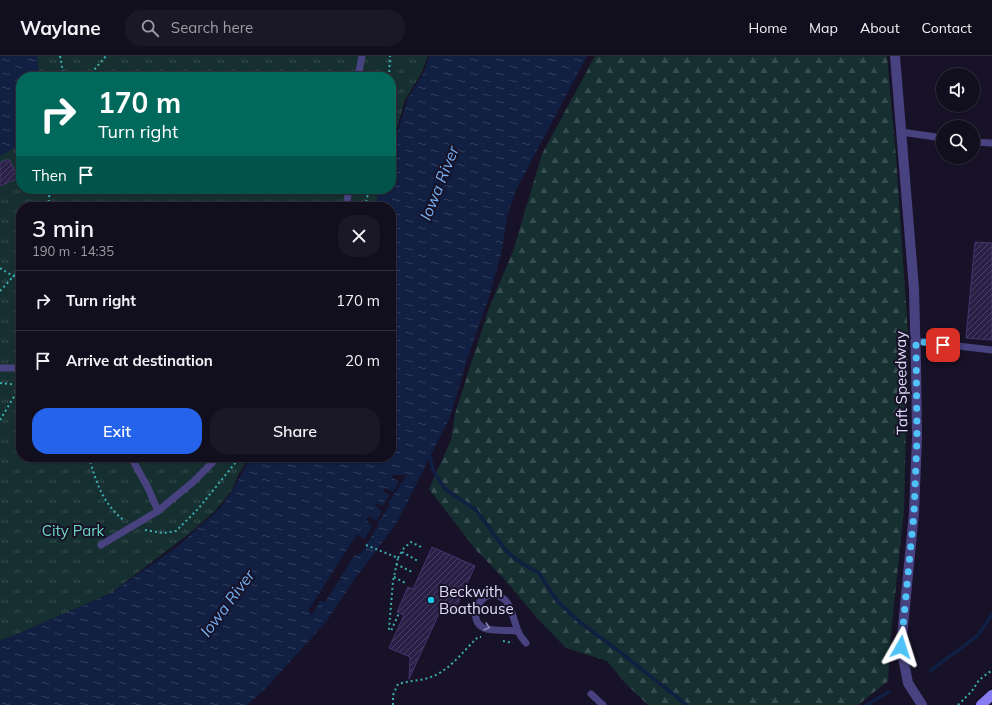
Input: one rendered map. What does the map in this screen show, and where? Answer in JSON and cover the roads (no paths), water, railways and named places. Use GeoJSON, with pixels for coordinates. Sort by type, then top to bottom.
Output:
{"type":"FeatureCollection","features":[{"type":"Feature","properties":{"kind":"main road"},"geometry":{"type":"LineString","coordinates":[[981,705],[992,695]]}},
{"type":"Feature","properties":{"kind":"street","name":"Taft Speedway"},"geometry":{"type":"LineString","coordinates":[[895,56],[914,289],[917,438],[914,513],[901,647],[908,683],[922,705]]}},
{"type":"Feature","properties":{"kind":"lane"},"geometry":{"type":"LineString","coordinates":[[359,72],[362,56]]}},
{"type":"Feature","properties":{"kind":"lane"},"geometry":{"type":"LineString","coordinates":[[901,132],[936,137]]}},
{"type":"Feature","properties":{"kind":"lane"},"geometry":{"type":"LineString","coordinates":[[980,142],[992,143]]}},
{"type":"Feature","properties":{"kind":"lane"},"geometry":{"type":"LineString","coordinates":[[916,341],[992,350]]}},
{"type":"Feature","properties":{"kind":"lane"},"geometry":{"type":"LineString","coordinates":[[0,368],[16,368]]}},
{"type":"Feature","properties":{"kind":"lane"},"geometry":{"type":"LineString","coordinates":[[134,462],[148,488],[158,511]]}},
{"type":"Feature","properties":{"kind":"lane"},"geometry":{"type":"LineString","coordinates":[[101,545],[158,511],[193,482],[213,462]]}},
{"type":"Feature","properties":{"kind":"lane"},"geometry":{"type":"LineString","coordinates":[[518,631],[486,629],[480,625],[476,618],[476,609],[482,598],[494,595],[504,598],[510,608],[518,631],[526,642]]}},
{"type":"Feature","properties":{"kind":"lane"},"geometry":{"type":"LineString","coordinates":[[591,694],[603,705]]}},
{"type":"Feature","properties":{"kind":"water"},"geometry":{"type":"Polygon","coordinates":[[[0,56],[37,56],[39,72],[16,72],[16,147],[0,156],[0,56]]]}},
{"type":"Feature","properties":{"kind":"water","name":"Iowa River"},"geometry":{"type":"Polygon","coordinates":[[[429,56],[587,56],[517,188],[508,213],[501,254],[490,294],[468,357],[450,417],[396,524],[357,576],[326,622],[265,689],[247,705],[0,705],[0,640],[11,637],[111,593],[178,546],[219,509],[233,490],[249,462],[396,462],[396,202],[376,202],[379,194],[396,194],[396,137],[408,98],[424,72],[429,56]]]}},
{"type":"Feature","properties":{"kind":"waterway"},"geometry":{"type":"LineString","coordinates":[[430,457],[433,470],[445,489],[476,510],[507,552],[523,564],[539,573],[557,601],[582,624],[687,705]]}},
{"type":"Feature","properties":{"kind":"waterway"},"geometry":{"type":"LineString","coordinates":[[930,671],[977,636],[992,615]]}},
{"type":"Feature","properties":{"kind":"waterway"},"geometry":{"type":"LineString","coordinates":[[866,705],[889,692]]}},
{"type":"Feature","properties":{"kind":"place","name":"Beckwith Boathouse"},"geometry":{"type":"Point","coordinates":[431,600]}},
{"type":"Feature","properties":{"kind":"park label","name":"City Park"},"geometry":{"type":"Point","coordinates":[73,530]}}]}
